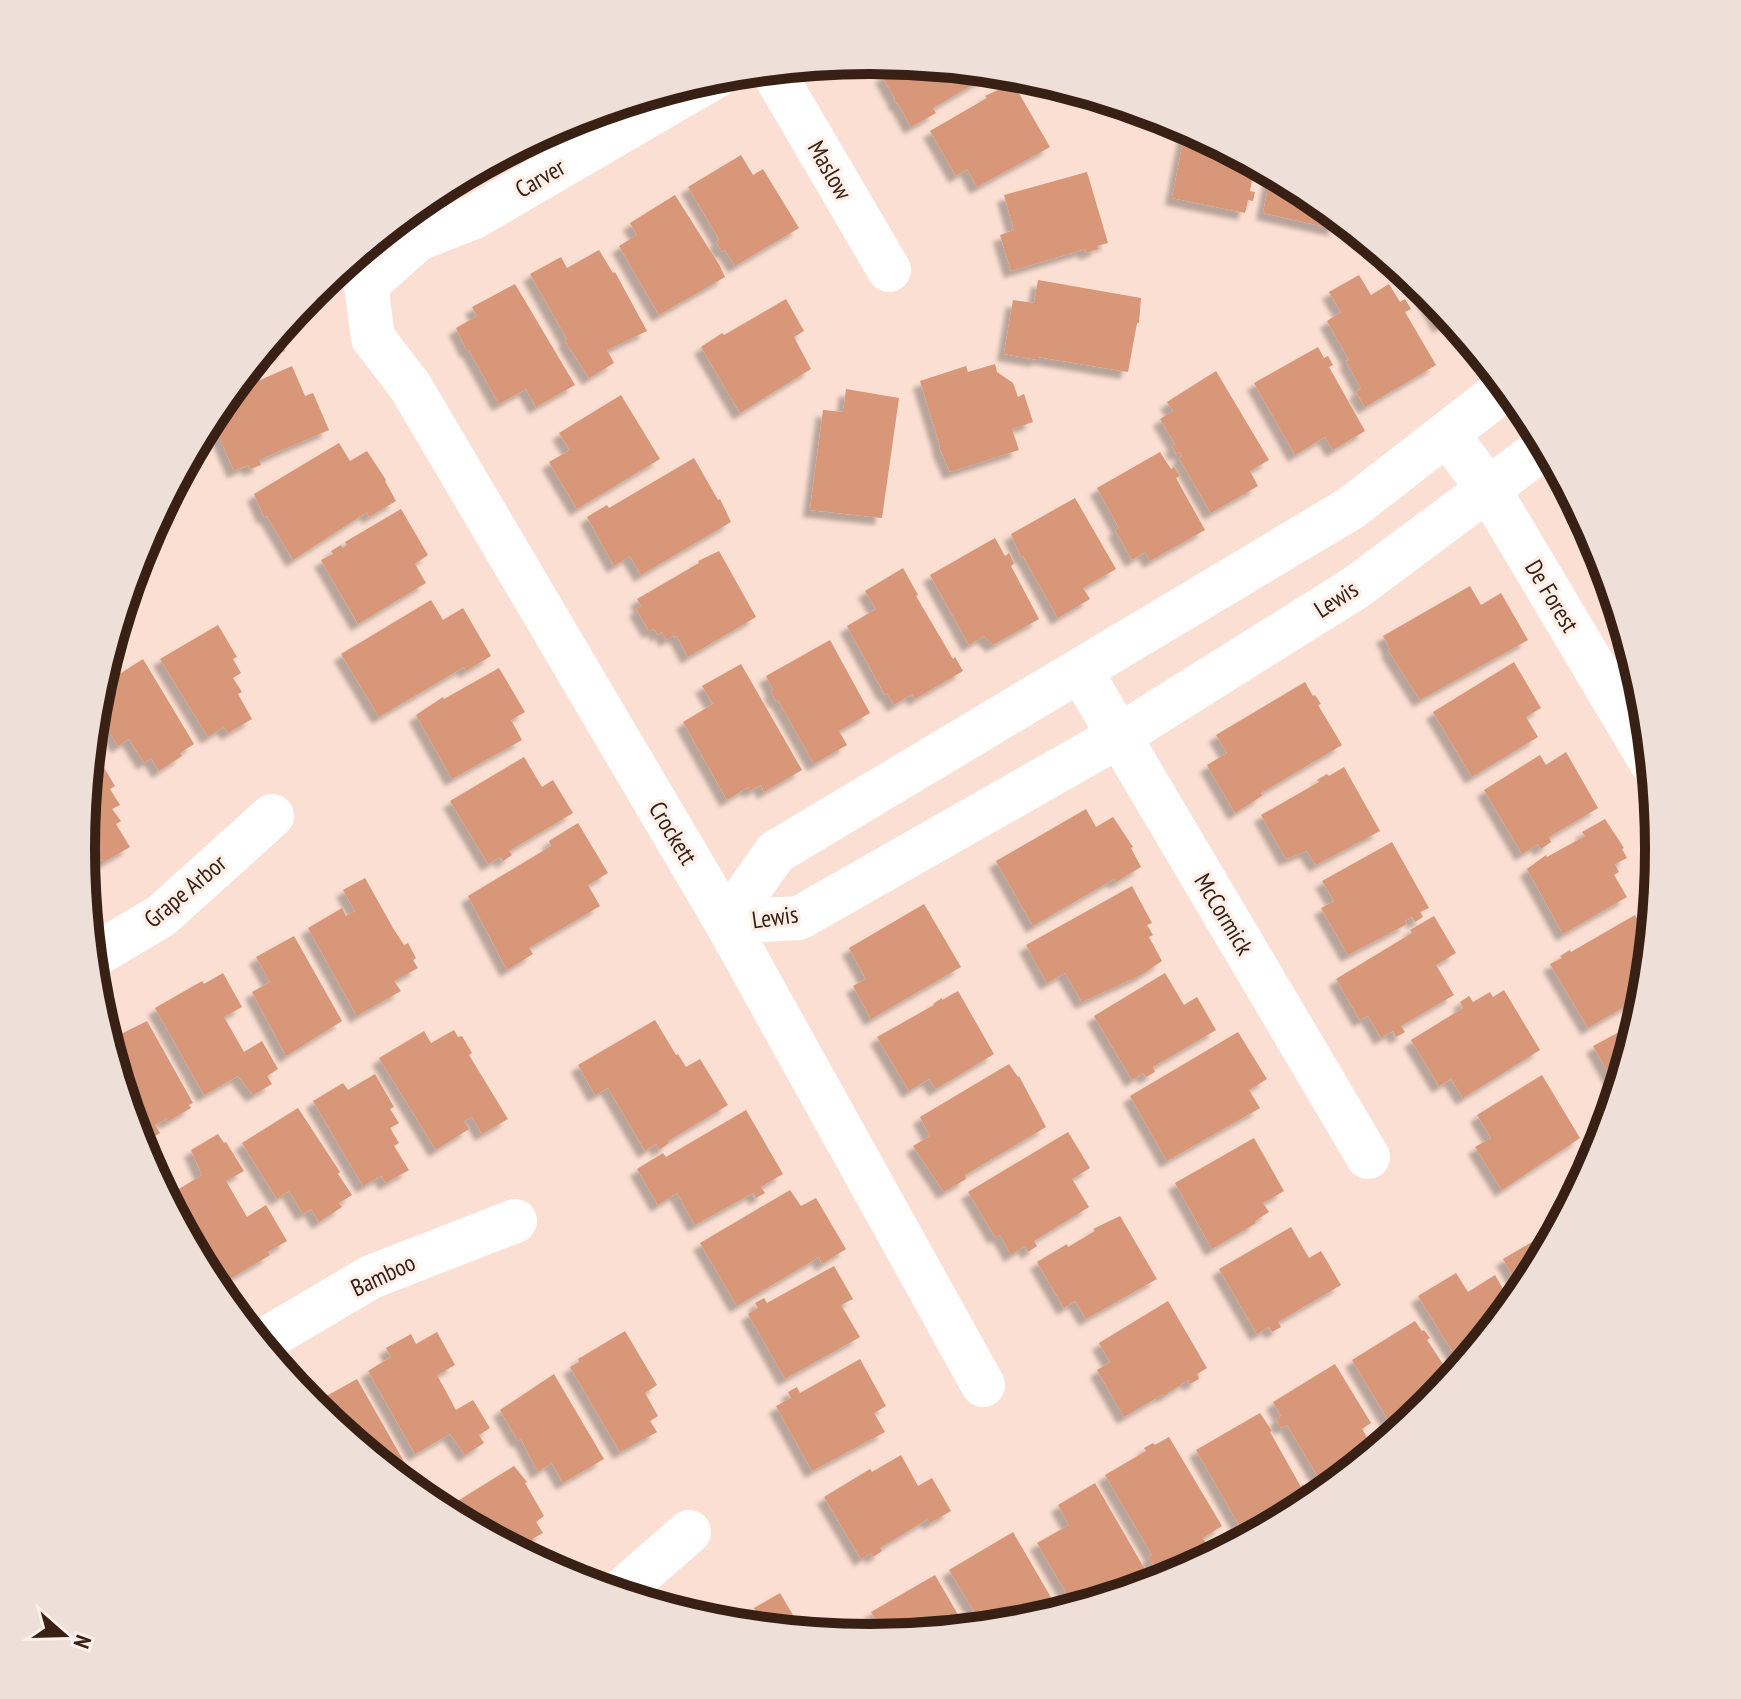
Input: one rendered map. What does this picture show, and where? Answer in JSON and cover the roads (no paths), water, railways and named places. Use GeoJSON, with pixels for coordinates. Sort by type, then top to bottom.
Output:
{"type":"FeatureCollection","features":[{"type":"Feature","properties":{"kind":"street","name":"Maslow"},"geometry":{"type":"LineString","coordinates":[[778,80],[889,270]]}},
{"type":"Feature","properties":{"kind":"street","name":"Carver"},"geometry":{"type":"LineString","coordinates":[[366,285],[418,239],[474,217],[678,98]]}},
{"type":"Feature","properties":{"kind":"street","name":"Crockett"},"geometry":{"type":"LineString","coordinates":[[366,285],[373,338],[410,386],[726,922],[983,1385]]}},
{"type":"Feature","properties":{"kind":"street","name":"Lewis"},"geometry":{"type":"LineString","coordinates":[[726,922],[776,852],[1351,508],[1498,394]]}},
{"type":"Feature","properties":{"kind":"street","name":"De Forest"},"geometry":{"type":"LineString","coordinates":[[1447,434],[1489,490],[1638,740]]}},
{"type":"Feature","properties":{"kind":"street","name":"Lewis"},"geometry":{"type":"LineString","coordinates":[[726,922],[799,918],[1119,736],[1355,588],[1537,453]]}},
{"type":"Feature","properties":{"kind":"street","name":"McCormick"},"geometry":{"type":"LineString","coordinates":[[1080,670],[1368,1157]]}},
{"type":"Feature","properties":{"kind":"street","name":"Grape Arbor"},"geometry":{"type":"LineString","coordinates":[[102,951],[161,916],[272,816]]}},
{"type":"Feature","properties":{"kind":"street","name":"Bamboo"},"geometry":{"type":"LineString","coordinates":[[268,1338],[371,1277],[515,1221]]}},
{"type":"Feature","properties":{"kind":"street"},"geometry":{"type":"LineString","coordinates":[[627,1586],[689,1532]]}}]}
